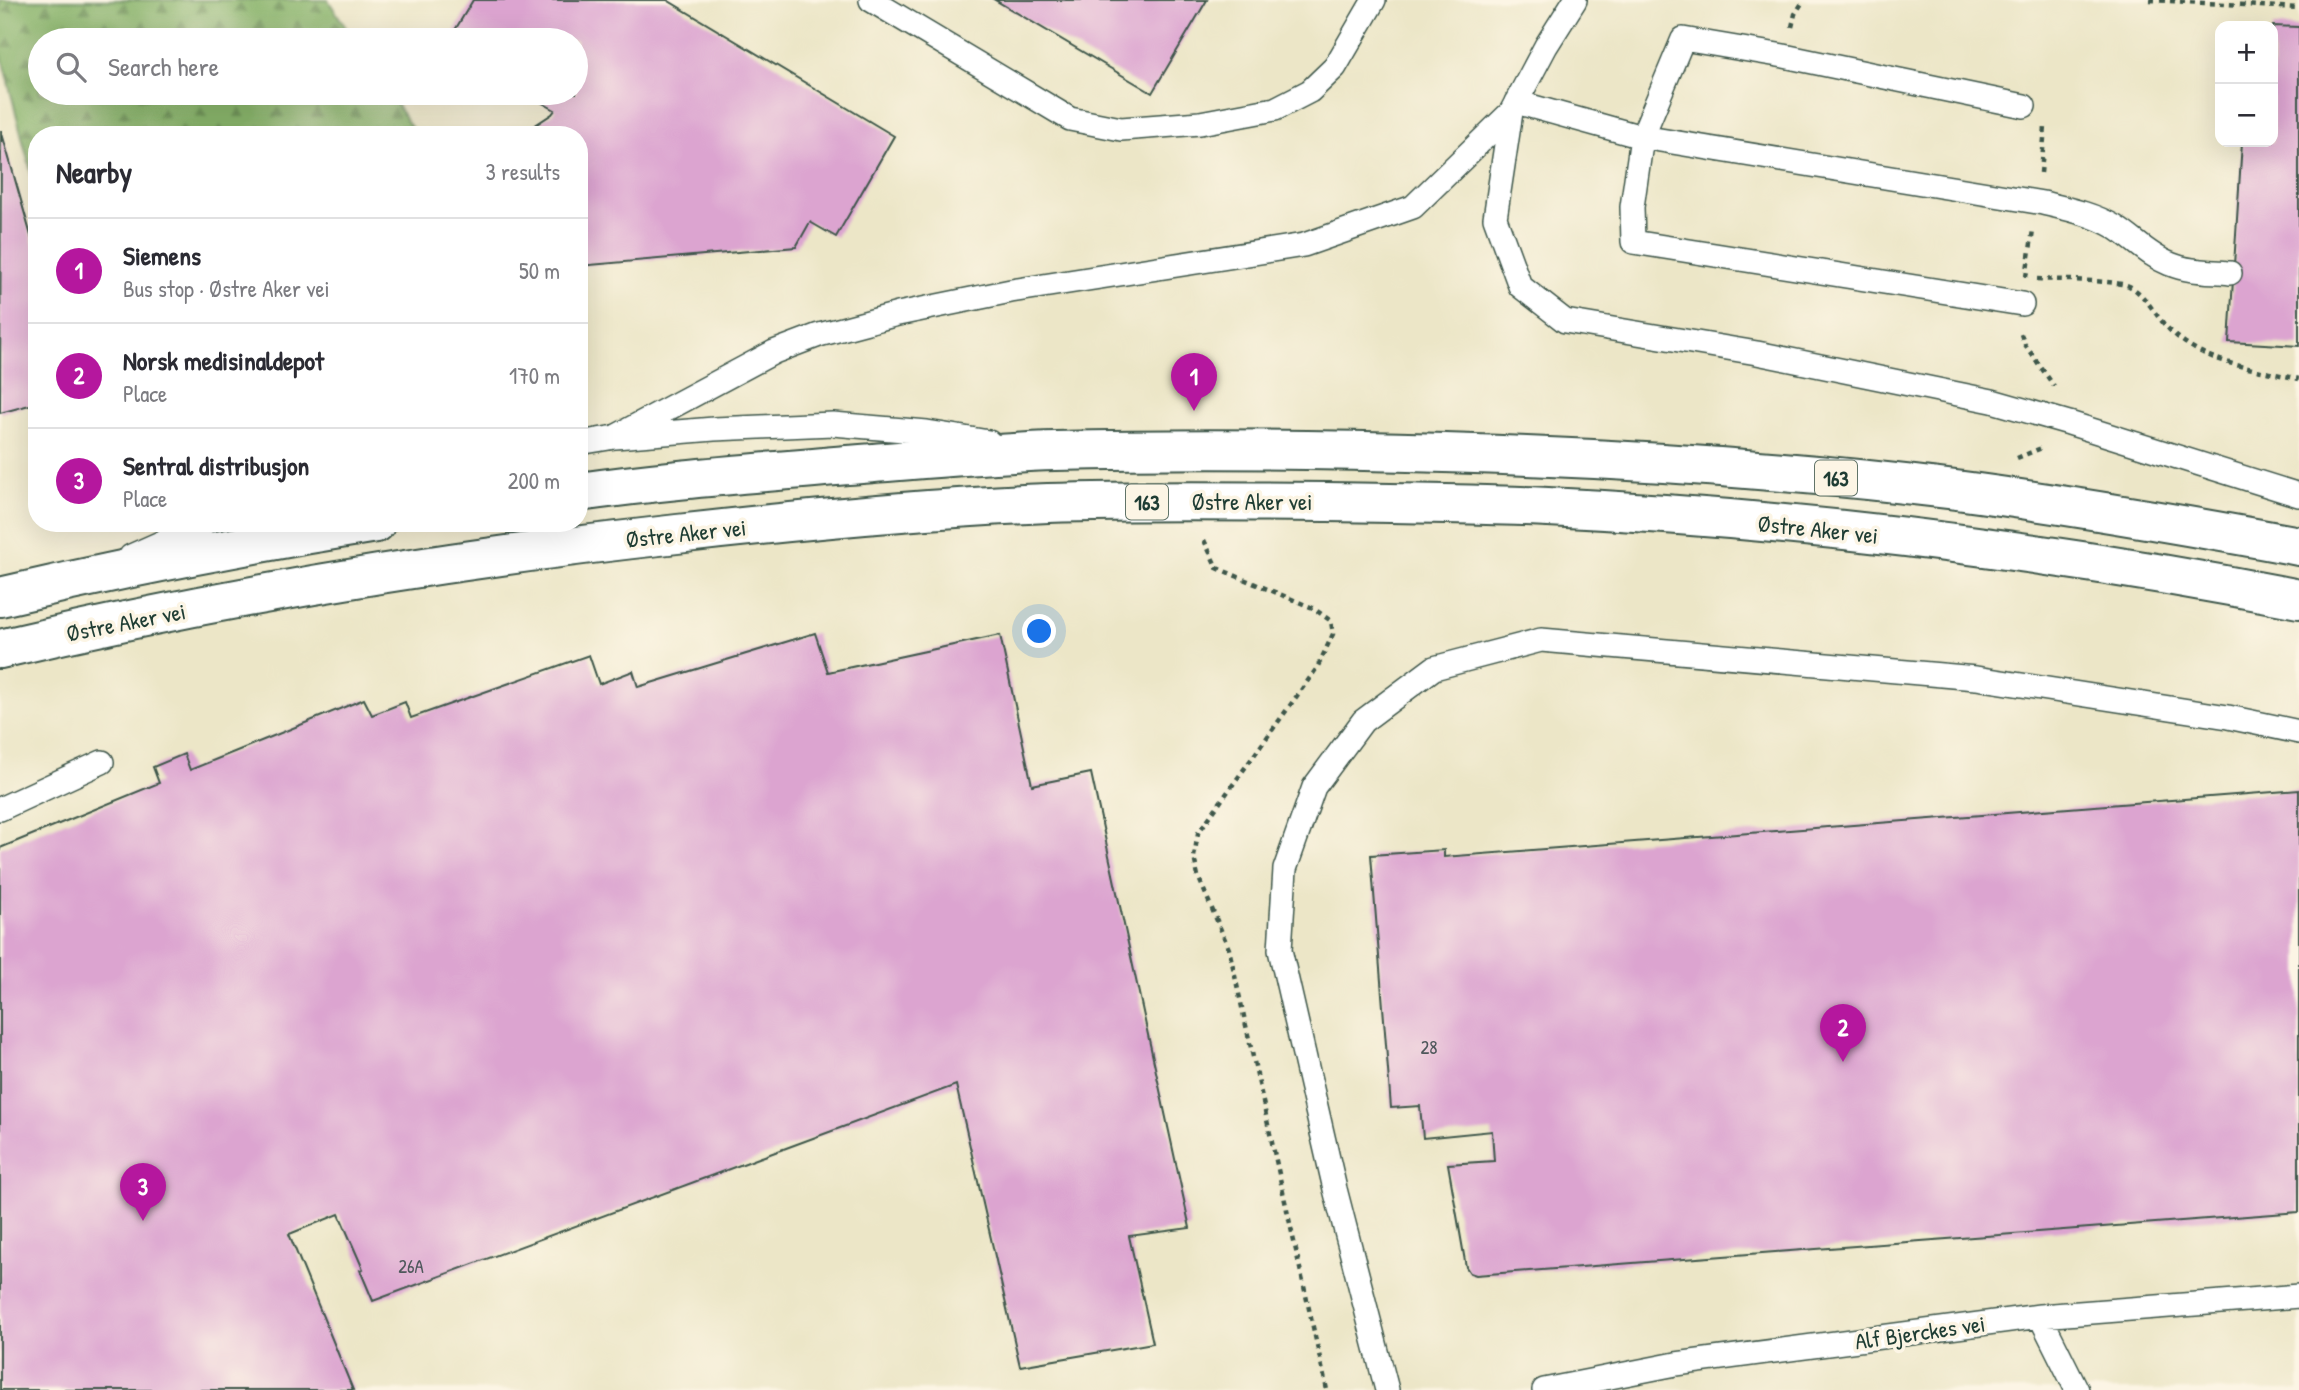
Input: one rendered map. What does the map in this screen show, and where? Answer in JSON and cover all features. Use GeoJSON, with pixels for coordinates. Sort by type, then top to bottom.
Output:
{"type":"FeatureCollection","features":[{"type":"Feature","properties":{"kind":"highway","name":"163"},"geometry":{"type":"LineString","coordinates":[[588,491],[770,472],[1051,452],[1235,449],[1554,456],[1703,466],[1958,491],[2120,514],[2299,546]]}},
{"type":"Feature","properties":{"kind":"highway","name":"Østre Aker vei"},"geometry":{"type":"LineString","coordinates":[[0,649],[106,625],[293,589],[502,555],[789,521],[1061,503],[1213,500],[1547,507],[1707,518],[1958,545],[2099,565],[2299,599]]}},
{"type":"Feature","properties":{"kind":"highway"},"geometry":{"type":"LineString","coordinates":[[0,597],[87,577],[322,532]]}},
{"type":"Feature","properties":{"kind":"lane"},"geometry":{"type":"LineString","coordinates":[[872,0],[1070,119],[1121,130],[1200,124],[1275,109],[1310,91],[1335,67],[1374,0]]}},
{"type":"Feature","properties":{"kind":"lane"},"geometry":{"type":"LineString","coordinates":[[615,437],[774,352],[818,335],[898,314],[1012,291],[1304,244],[1413,206],[1514,107],[1546,47],[1576,0]]}},
{"type":"Feature","properties":{"kind":"lane"},"geometry":{"type":"LineString","coordinates":[[2022,304],[1633,242],[1632,207],[1642,137],[1683,39],[1784,55],[2024,106]]}},
{"type":"Feature","properties":{"kind":"lane"},"geometry":{"type":"LineString","coordinates":[[1514,107],[1642,137],[2043,203],[2091,215],[2117,228],[2155,257],[2171,265],[2191,270],[2230,272]]}},
{"type":"Feature","properties":{"kind":"lane"},"geometry":{"type":"LineString","coordinates":[[1514,107],[1494,218],[1520,286],[1565,321],[1756,353],[1993,401],[2299,495]]}},
{"type":"Feature","properties":{"kind":"lane"},"geometry":{"type":"LineString","coordinates":[[588,442],[714,429],[833,424],[926,432],[1051,452]]}},
{"type":"Feature","properties":{"kind":"lane"},"geometry":{"type":"LineString","coordinates":[[87,577],[184,532]]}},
{"type":"Feature","properties":{"kind":"lane"},"geometry":{"type":"LineString","coordinates":[[1387,1390],[1335,1189],[1280,950],[1285,869],[1314,787],[1363,721],[1434,668],[1541,640],[1976,678],[2228,717],[2299,732]]}},
{"type":"Feature","properties":{"kind":"lane"},"geometry":{"type":"LineString","coordinates":[[0,808],[102,762]]}},
{"type":"Feature","properties":{"kind":"lane","name":"Alf Bjerckes vei"},"geometry":{"type":"LineString","coordinates":[[1544,1390],[1676,1364],[2040,1316],[2299,1296]]}},
{"type":"Feature","properties":{"kind":"lane"},"geometry":{"type":"LineString","coordinates":[[2040,1316],[2077,1390]]}},
{"type":"Feature","properties":{"kind":"path"},"geometry":{"type":"LineString","coordinates":[[2150,0],[2299,8]]}},
{"type":"Feature","properties":{"kind":"path"},"geometry":{"type":"LineString","coordinates":[[2026,278],[2124,284],[2139,293],[2171,332],[2201,352],[2222,361],[2299,379]]}},
{"type":"Feature","properties":{"kind":"path"},"geometry":{"type":"LineString","coordinates":[[2022,304],[2020,330],[2024,343],[2057,391]]}},
{"type":"Feature","properties":{"kind":"path"},"geometry":{"type":"LineString","coordinates":[[2005,463],[2053,443]]}},
{"type":"Feature","properties":{"kind":"green space"},"geometry":{"type":"Polygon","coordinates":[[[0,0],[328,0],[346,28],[28,28],[28,105],[397,105],[410,126],[28,126],[28,160],[0,50],[0,0]]]}},
{"type":"Feature","properties":{"kind":"building"},"geometry":{"type":"Polygon","coordinates":[[[473,0],[667,0],[894,136],[836,237],[810,222],[796,247],[588,265],[588,126],[534,126],[555,110],[546,105],[588,105],[588,28],[456,28],[473,0]]]}},
{"type":"Feature","properties":{"kind":"building"},"geometry":{"type":"Polygon","coordinates":[[[995,0],[1207,0],[1152,93],[995,0]]]}},
{"type":"Feature","properties":{"kind":"building"},"geometry":{"type":"Polygon","coordinates":[[[2278,26],[2299,27],[2299,346],[2229,342],[2242,147],[2278,147],[2278,26]]]}},
{"type":"Feature","properties":{"kind":"building"},"geometry":{"type":"Polygon","coordinates":[[[1,130],[28,225],[28,405],[0,413],[1,130]]]}},
{"type":"Feature","properties":{"kind":"building"},"geometry":{"type":"Polygon","coordinates":[[[815,633],[828,672],[1000,635],[1032,785],[1091,773],[1190,1228],[1129,1236],[1153,1343],[1020,1366],[956,1085],[373,1301],[360,1270],[363,1269],[339,1214],[289,1234],[353,1390],[0,1390],[0,848],[159,783],[153,767],[184,754],[190,770],[364,699],[372,715],[405,702],[411,718],[589,655],[599,684],[633,671],[638,687],[815,633]]]}},
{"type":"Feature","properties":{"kind":"building"},"geometry":{"type":"Polygon","coordinates":[[[2299,790],[2299,1212],[1476,1275],[1470,1273],[1466,1267],[1448,1164],[1494,1161],[1492,1131],[1423,1138],[1420,1106],[1391,1108],[1371,855],[1444,850],[1444,857],[2299,790]]]}},
{"type":"Feature","properties":{"kind":"place","name":"Siemens"},"geometry":{"type":"Point","coordinates":[1194,411]}},
{"type":"Feature","properties":{"kind":"place","name":"Norsk medisinaldepot"},"geometry":{"type":"Point","coordinates":[1843,1062]}},
{"type":"Feature","properties":{"kind":"place","name":"Sentral distribusjon"},"geometry":{"type":"Point","coordinates":[143,1221]}}]}
